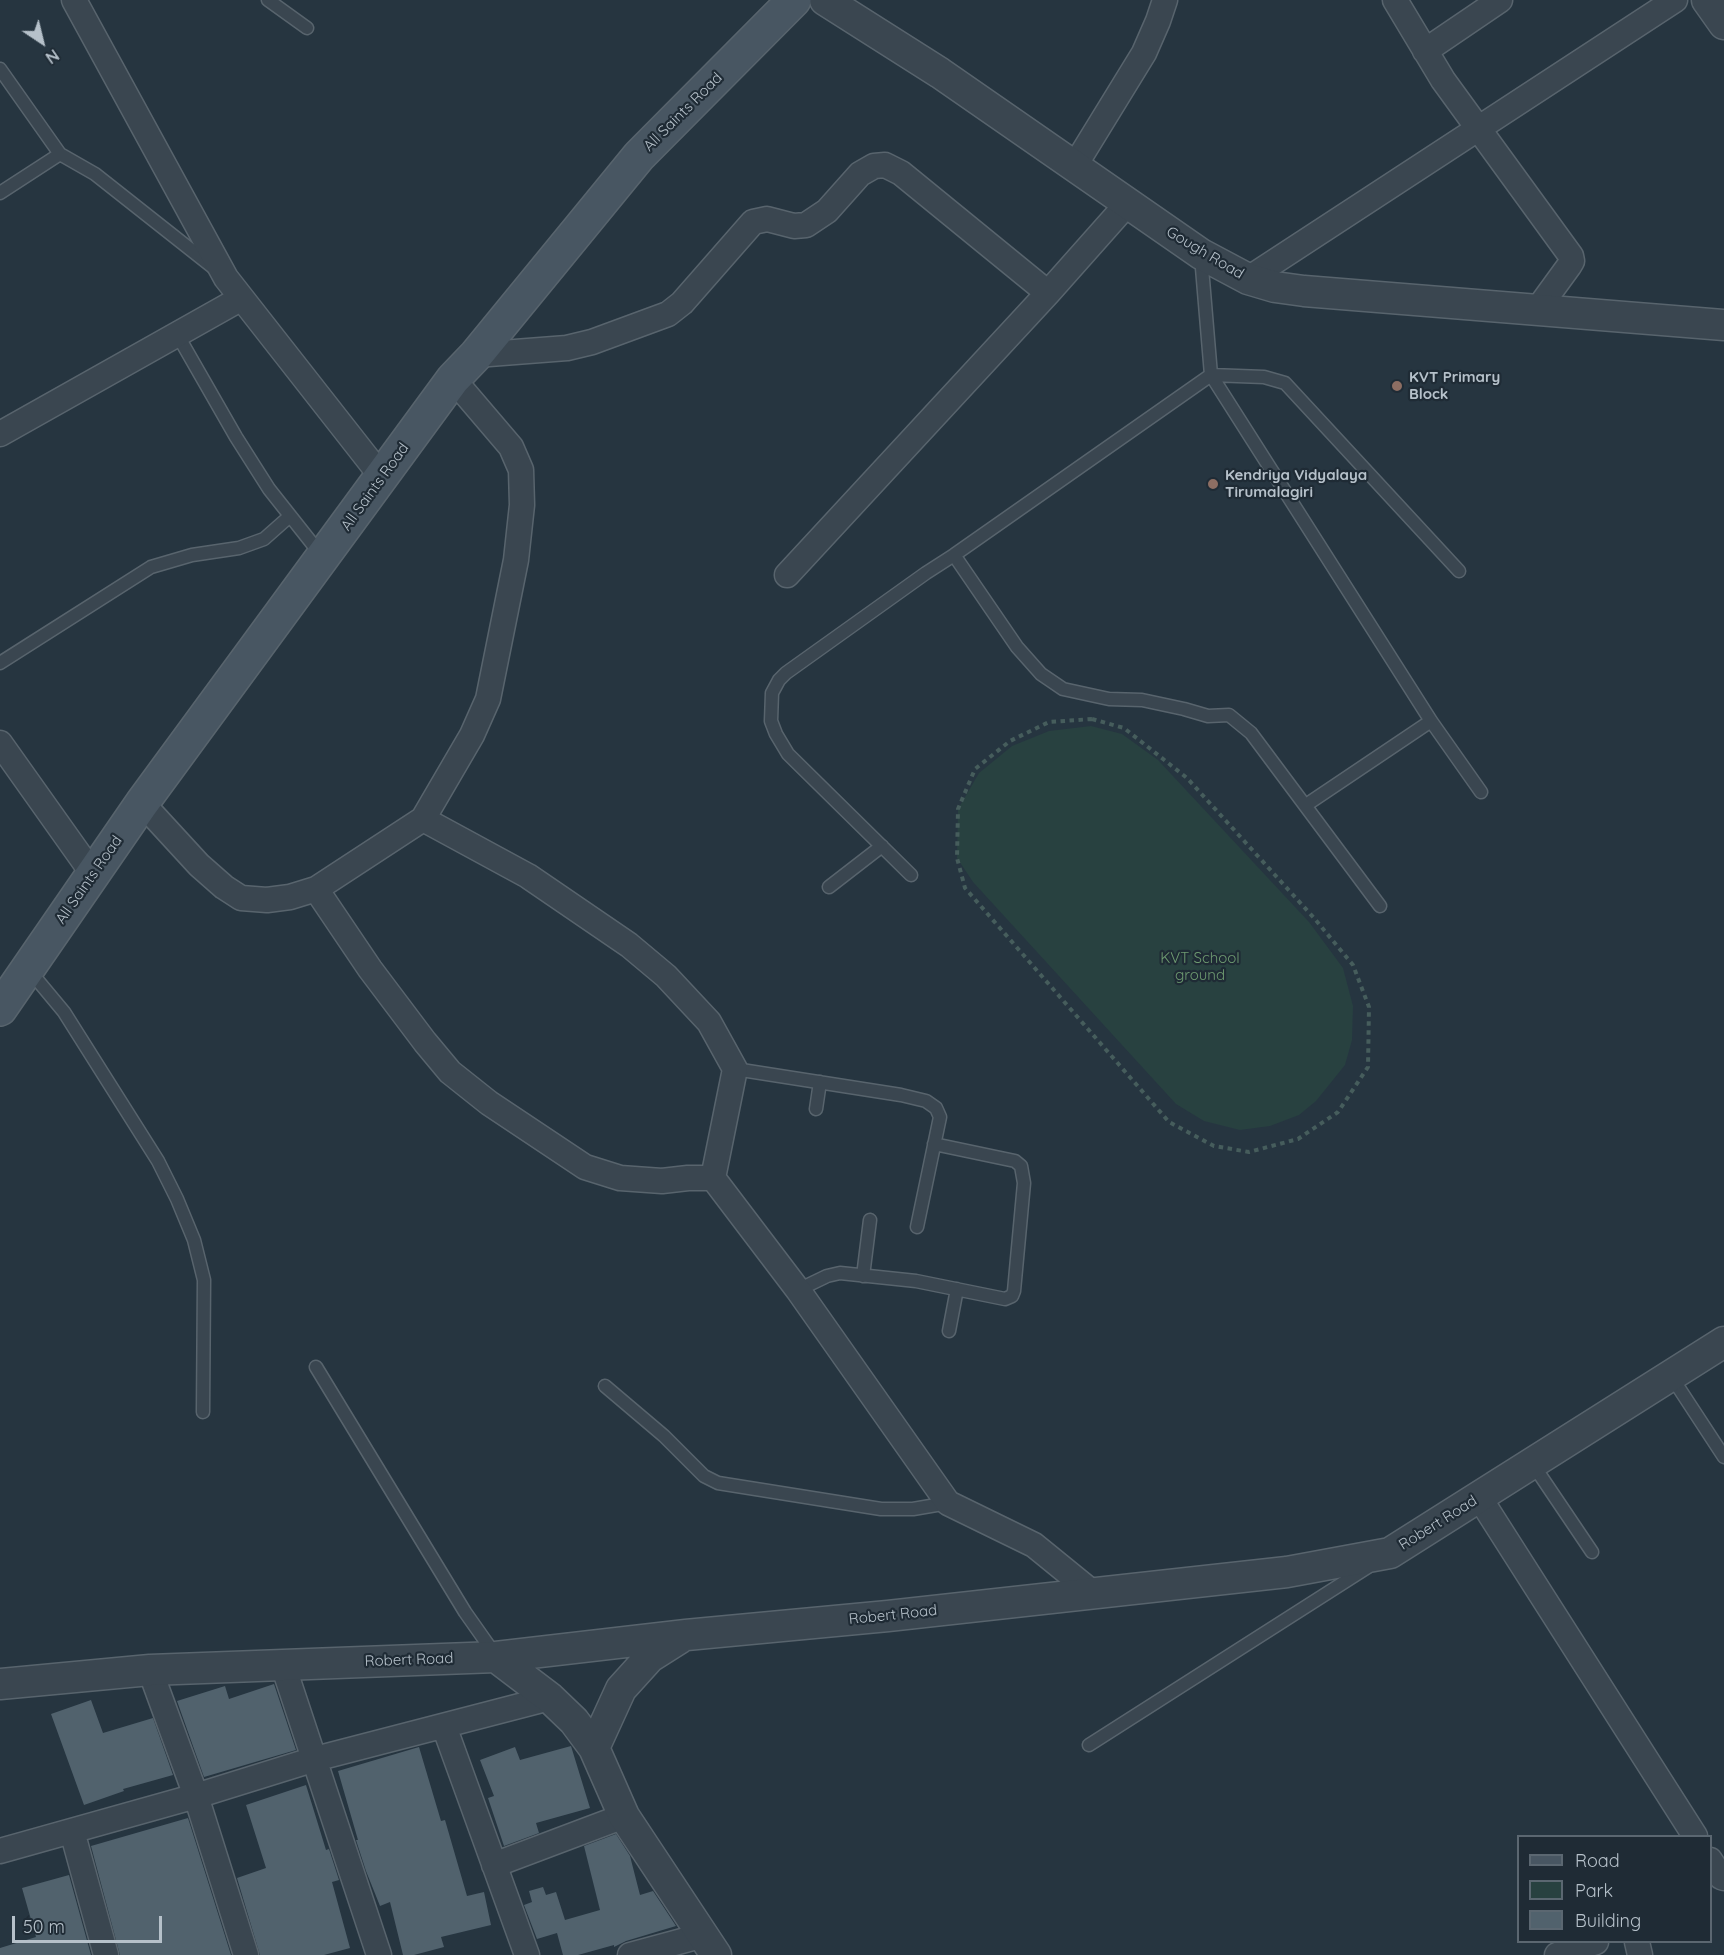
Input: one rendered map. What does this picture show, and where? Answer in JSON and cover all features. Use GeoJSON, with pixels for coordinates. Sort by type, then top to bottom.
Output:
{"type":"FeatureCollection","features":[{"type":"Feature","properties":{"kind":"main road","name":"All Saints Road"},"geometry":{"type":"LineString","coordinates":[[0,1009],[142,803],[453,379],[476,355],[639,156],[794,0]]}},
{"type":"Feature","properties":{"kind":"street"},"geometry":{"type":"LineString","coordinates":[[74,0],[225,278],[382,477]]}},
{"type":"Feature","properties":{"kind":"street","name":"Gough Road"},"geometry":{"type":"LineString","coordinates":[[825,0],[940,74],[1201,254],[1248,279],[1275,287],[1304,291],[1724,325]]}},
{"type":"Feature","properties":{"kind":"street"},"geometry":{"type":"LineString","coordinates":[[1074,166],[1144,53],[1165,0]]}},
{"type":"Feature","properties":{"kind":"street"},"geometry":{"type":"LineString","coordinates":[[1395,0],[1425,51],[1478,129],[1571,256],[1572,261],[1569,266],[1538,310]]}},
{"type":"Feature","properties":{"kind":"street"},"geometry":{"type":"LineString","coordinates":[[1425,51],[1500,0]]}},
{"type":"Feature","properties":{"kind":"street"},"geometry":{"type":"LineString","coordinates":[[1248,279],[1675,0]]}},
{"type":"Feature","properties":{"kind":"street"},"geometry":{"type":"LineString","coordinates":[[1707,0],[1724,24]]}},
{"type":"Feature","properties":{"kind":"street"},"geometry":{"type":"LineString","coordinates":[[476,355],[567,348],[592,342],[668,314],[682,303],[753,222],[767,219],[794,226],[806,225],[827,211],[860,174],[874,166],[885,165],[901,173],[1048,292]]}},
{"type":"Feature","properties":{"kind":"street"},"geometry":{"type":"LineString","coordinates":[[787,575],[1127,204]]}},
{"type":"Feature","properties":{"kind":"street"},"geometry":{"type":"LineString","coordinates":[[0,434],[240,299]]}},
{"type":"Feature","properties":{"kind":"street"},"geometry":{"type":"LineString","coordinates":[[142,803],[199,865],[224,887],[241,898],[267,900],[290,897],[316,889],[423,819],[472,735],[488,699],[516,560],[522,505],[521,470],[511,447],[453,379]]}},
{"type":"Feature","properties":{"kind":"street"},"geometry":{"type":"LineString","coordinates":[[0,743],[93,873]]}},
{"type":"Feature","properties":{"kind":"street"},"geometry":{"type":"LineString","coordinates":[[423,819],[528,876],[629,945],[666,976],[709,1022],[735,1070],[713,1178],[798,1290],[948,1503],[1034,1545],[1093,1593]]}},
{"type":"Feature","properties":{"kind":"street"},"geometry":{"type":"LineString","coordinates":[[316,889],[370,969],[424,1042],[450,1072],[489,1103],[585,1167],[620,1179],[662,1181],[713,1178]]}},
{"type":"Feature","properties":{"kind":"street","name":"Robert Road"},"geometry":{"type":"LineString","coordinates":[[0,1684],[150,1670],[496,1657],[1287,1572],[1390,1553],[1724,1342]]}},
{"type":"Feature","properties":{"kind":"street"},"geometry":{"type":"LineString","coordinates":[[1479,1497],[1694,1835]]}},
{"type":"Feature","properties":{"kind":"street"},"geometry":{"type":"LineString","coordinates":[[594,1748],[621,1689],[650,1657],[686,1635]]}},
{"type":"Feature","properties":{"kind":"street"},"geometry":{"type":"LineString","coordinates":[[496,1657],[550,1698],[574,1721],[594,1748],[624,1816],[710,1945],[630,1955]]}},
{"type":"Feature","properties":{"kind":"street"},"geometry":{"type":"LineString","coordinates":[[283,1665],[379,1955]]}},
{"type":"Feature","properties":{"kind":"street"},"geometry":{"type":"LineString","coordinates":[[150,1670],[196,1797],[246,1955]]}},
{"type":"Feature","properties":{"kind":"street"},"geometry":{"type":"LineString","coordinates":[[0,1851],[196,1797],[315,1759],[550,1698]]}},
{"type":"Feature","properties":{"kind":"street"},"geometry":{"type":"LineString","coordinates":[[444,1726],[527,1955]]}},
{"type":"Feature","properties":{"kind":"street"},"geometry":{"type":"LineString","coordinates":[[494,1865],[624,1816]]}},
{"type":"Feature","properties":{"kind":"street"},"geometry":{"type":"LineString","coordinates":[[72,1831],[106,1955]]}},
{"type":"Feature","properties":{"kind":"street"},"geometry":{"type":"LineString","coordinates":[[1557,1955],[1590,1943]]}},
{"type":"Feature","properties":{"kind":"lane"},"geometry":{"type":"LineString","coordinates":[[268,0],[307,28]]}},
{"type":"Feature","properties":{"kind":"lane"},"geometry":{"type":"LineString","coordinates":[[0,69],[60,154],[95,174],[225,278]]}},
{"type":"Feature","properties":{"kind":"lane"},"geometry":{"type":"LineString","coordinates":[[0,194],[60,154]]}},
{"type":"Feature","properties":{"kind":"lane"},"geometry":{"type":"LineString","coordinates":[[1201,254],[1211,375],[1431,720],[1481,792]]}},
{"type":"Feature","properties":{"kind":"lane"},"geometry":{"type":"LineString","coordinates":[[177,334],[236,437],[269,489],[323,557]]}},
{"type":"Feature","properties":{"kind":"lane"},"geometry":{"type":"LineString","coordinates":[[911,875],[788,754],[771,721],[772,693],[779,680],[926,573],[1211,375],[1264,377],[1285,383],[1459,571]]}},
{"type":"Feature","properties":{"kind":"lane"},"geometry":{"type":"LineString","coordinates":[[0,663],[152,567],[192,555],[240,548],[264,539],[290,516]]}},
{"type":"Feature","properties":{"kind":"lane"},"geometry":{"type":"LineString","coordinates":[[954,555],[1017,647],[1041,674],[1063,689],[1109,699],[1142,700],[1208,716],[1229,716],[1251,732],[1380,906]]}},
{"type":"Feature","properties":{"kind":"lane"},"geometry":{"type":"LineString","coordinates":[[1306,805],[1431,720]]}},
{"type":"Feature","properties":{"kind":"lane"},"geometry":{"type":"LineString","coordinates":[[829,887],[882,846]]}},
{"type":"Feature","properties":{"kind":"lane"},"geometry":{"type":"LineString","coordinates":[[28,969],[64,1012],[158,1161],[194,1240],[204,1280],[203,1412]]}},
{"type":"Feature","properties":{"kind":"lane"},"geometry":{"type":"LineString","coordinates":[[735,1070],[901,1095],[926,1101],[936,1108],[940,1118],[917,1227]]}},
{"type":"Feature","properties":{"kind":"lane"},"geometry":{"type":"LineString","coordinates":[[816,1109],[820,1082]]}},
{"type":"Feature","properties":{"kind":"lane"},"geometry":{"type":"LineString","coordinates":[[798,1290],[827,1276],[840,1274],[916,1281],[1008,1299],[1014,1292],[1024,1173],[1015,1161],[934,1144]]}},
{"type":"Feature","properties":{"kind":"lane"},"geometry":{"type":"LineString","coordinates":[[863,1276],[870,1220]]}},
{"type":"Feature","properties":{"kind":"lane"},"geometry":{"type":"LineString","coordinates":[[949,1331],[957,1289]]}},
{"type":"Feature","properties":{"kind":"lane"},"geometry":{"type":"LineString","coordinates":[[316,1367],[465,1612],[496,1657]]}},
{"type":"Feature","properties":{"kind":"lane"},"geometry":{"type":"LineString","coordinates":[[1671,1376],[1724,1457]]}},
{"type":"Feature","properties":{"kind":"lane"},"geometry":{"type":"LineString","coordinates":[[605,1386],[664,1436],[704,1476],[718,1483],[881,1509],[914,1509],[948,1503]]}},
{"type":"Feature","properties":{"kind":"lane"},"geometry":{"type":"LineString","coordinates":[[1532,1463],[1592,1552]]}},
{"type":"Feature","properties":{"kind":"lane"},"geometry":{"type":"LineString","coordinates":[[1089,1745],[1390,1553]]}},
{"type":"Feature","properties":{"kind":"path"},"geometry":{"type":"LineString","coordinates":[[1092,719],[1124,728],[1187,778],[1314,918],[1353,965],[1369,1007],[1368,1067],[1338,1112],[1298,1139],[1249,1152],[1214,1146],[1169,1122],[965,888],[957,858],[958,809],[975,769],[1010,741],[1049,722],[1092,719]]}},
{"type":"Feature","properties":{"kind":"green space","name":"KVT School ground"},"geometry":{"type":"Polygon","coordinates":[[[1091,726],[1122,734],[1158,760],[1309,922],[1343,968],[1353,1006],[1352,1040],[1345,1065],[1316,1101],[1299,1115],[1270,1126],[1240,1130],[1204,1121],[1176,1104],[973,882],[957,858],[958,809],[979,773],[1012,746],[1049,731],[1091,726]]]}},
{"type":"Feature","properties":{"kind":"building"},"geometry":{"type":"Polygon","coordinates":[[[274,1684],[296,1750],[204,1777],[177,1701],[225,1686],[229,1699],[274,1684]]]}},
{"type":"Feature","properties":{"kind":"building"},"geometry":{"type":"Polygon","coordinates":[[[91,1700],[103,1733],[153,1718],[173,1775],[123,1789],[124,1791],[84,1805],[51,1714],[91,1700]]]}},
{"type":"Feature","properties":{"kind":"building"},"geometry":{"type":"Polygon","coordinates":[[[571,1746],[590,1808],[536,1823],[539,1833],[504,1846],[488,1798],[494,1796],[480,1760],[515,1747],[520,1760],[571,1746]]]}},
{"type":"Feature","properties":{"kind":"building"},"geometry":{"type":"Polygon","coordinates":[[[419,1747],[441,1821],[445,1820],[467,1896],[484,1892],[491,1925],[441,1937],[444,1947],[414,1955],[403,1955],[390,1902],[380,1906],[366,1871],[338,1771],[419,1747]]]}},
{"type":"Feature","properties":{"kind":"building"},"geometry":{"type":"Polygon","coordinates":[[[306,1785],[326,1850],[329,1849],[339,1880],[332,1882],[350,1948],[324,1955],[260,1955],[237,1878],[266,1868],[246,1805],[306,1785]]]}},
{"type":"Feature","properties":{"kind":"building"},"geometry":{"type":"Polygon","coordinates":[[[188,1818],[231,1955],[120,1955],[91,1846],[188,1818]]]}},
{"type":"Feature","properties":{"kind":"building"},"geometry":{"type":"Polygon","coordinates":[[[616,1834],[630,1856],[640,1895],[653,1891],[676,1926],[626,1941],[614,1947],[614,1945],[578,1955],[563,1955],[557,1933],[537,1939],[524,1905],[532,1902],[529,1891],[543,1887],[546,1895],[556,1892],[565,1920],[600,1910],[584,1846],[616,1834]]]}},
{"type":"Feature","properties":{"kind":"building"},"geometry":{"type":"Polygon","coordinates":[[[69,1875],[91,1955],[0,1955],[0,1948],[36,1937],[22,1888],[69,1875]]]}},
{"type":"Feature","properties":{"kind":"place","name":"KVT Primary Block"},"geometry":{"type":"Point","coordinates":[1397,386]}},
{"type":"Feature","properties":{"kind":"place","name":"Kendriya Vidyalaya Tirumalagiri"},"geometry":{"type":"Point","coordinates":[1213,484]}}]}
